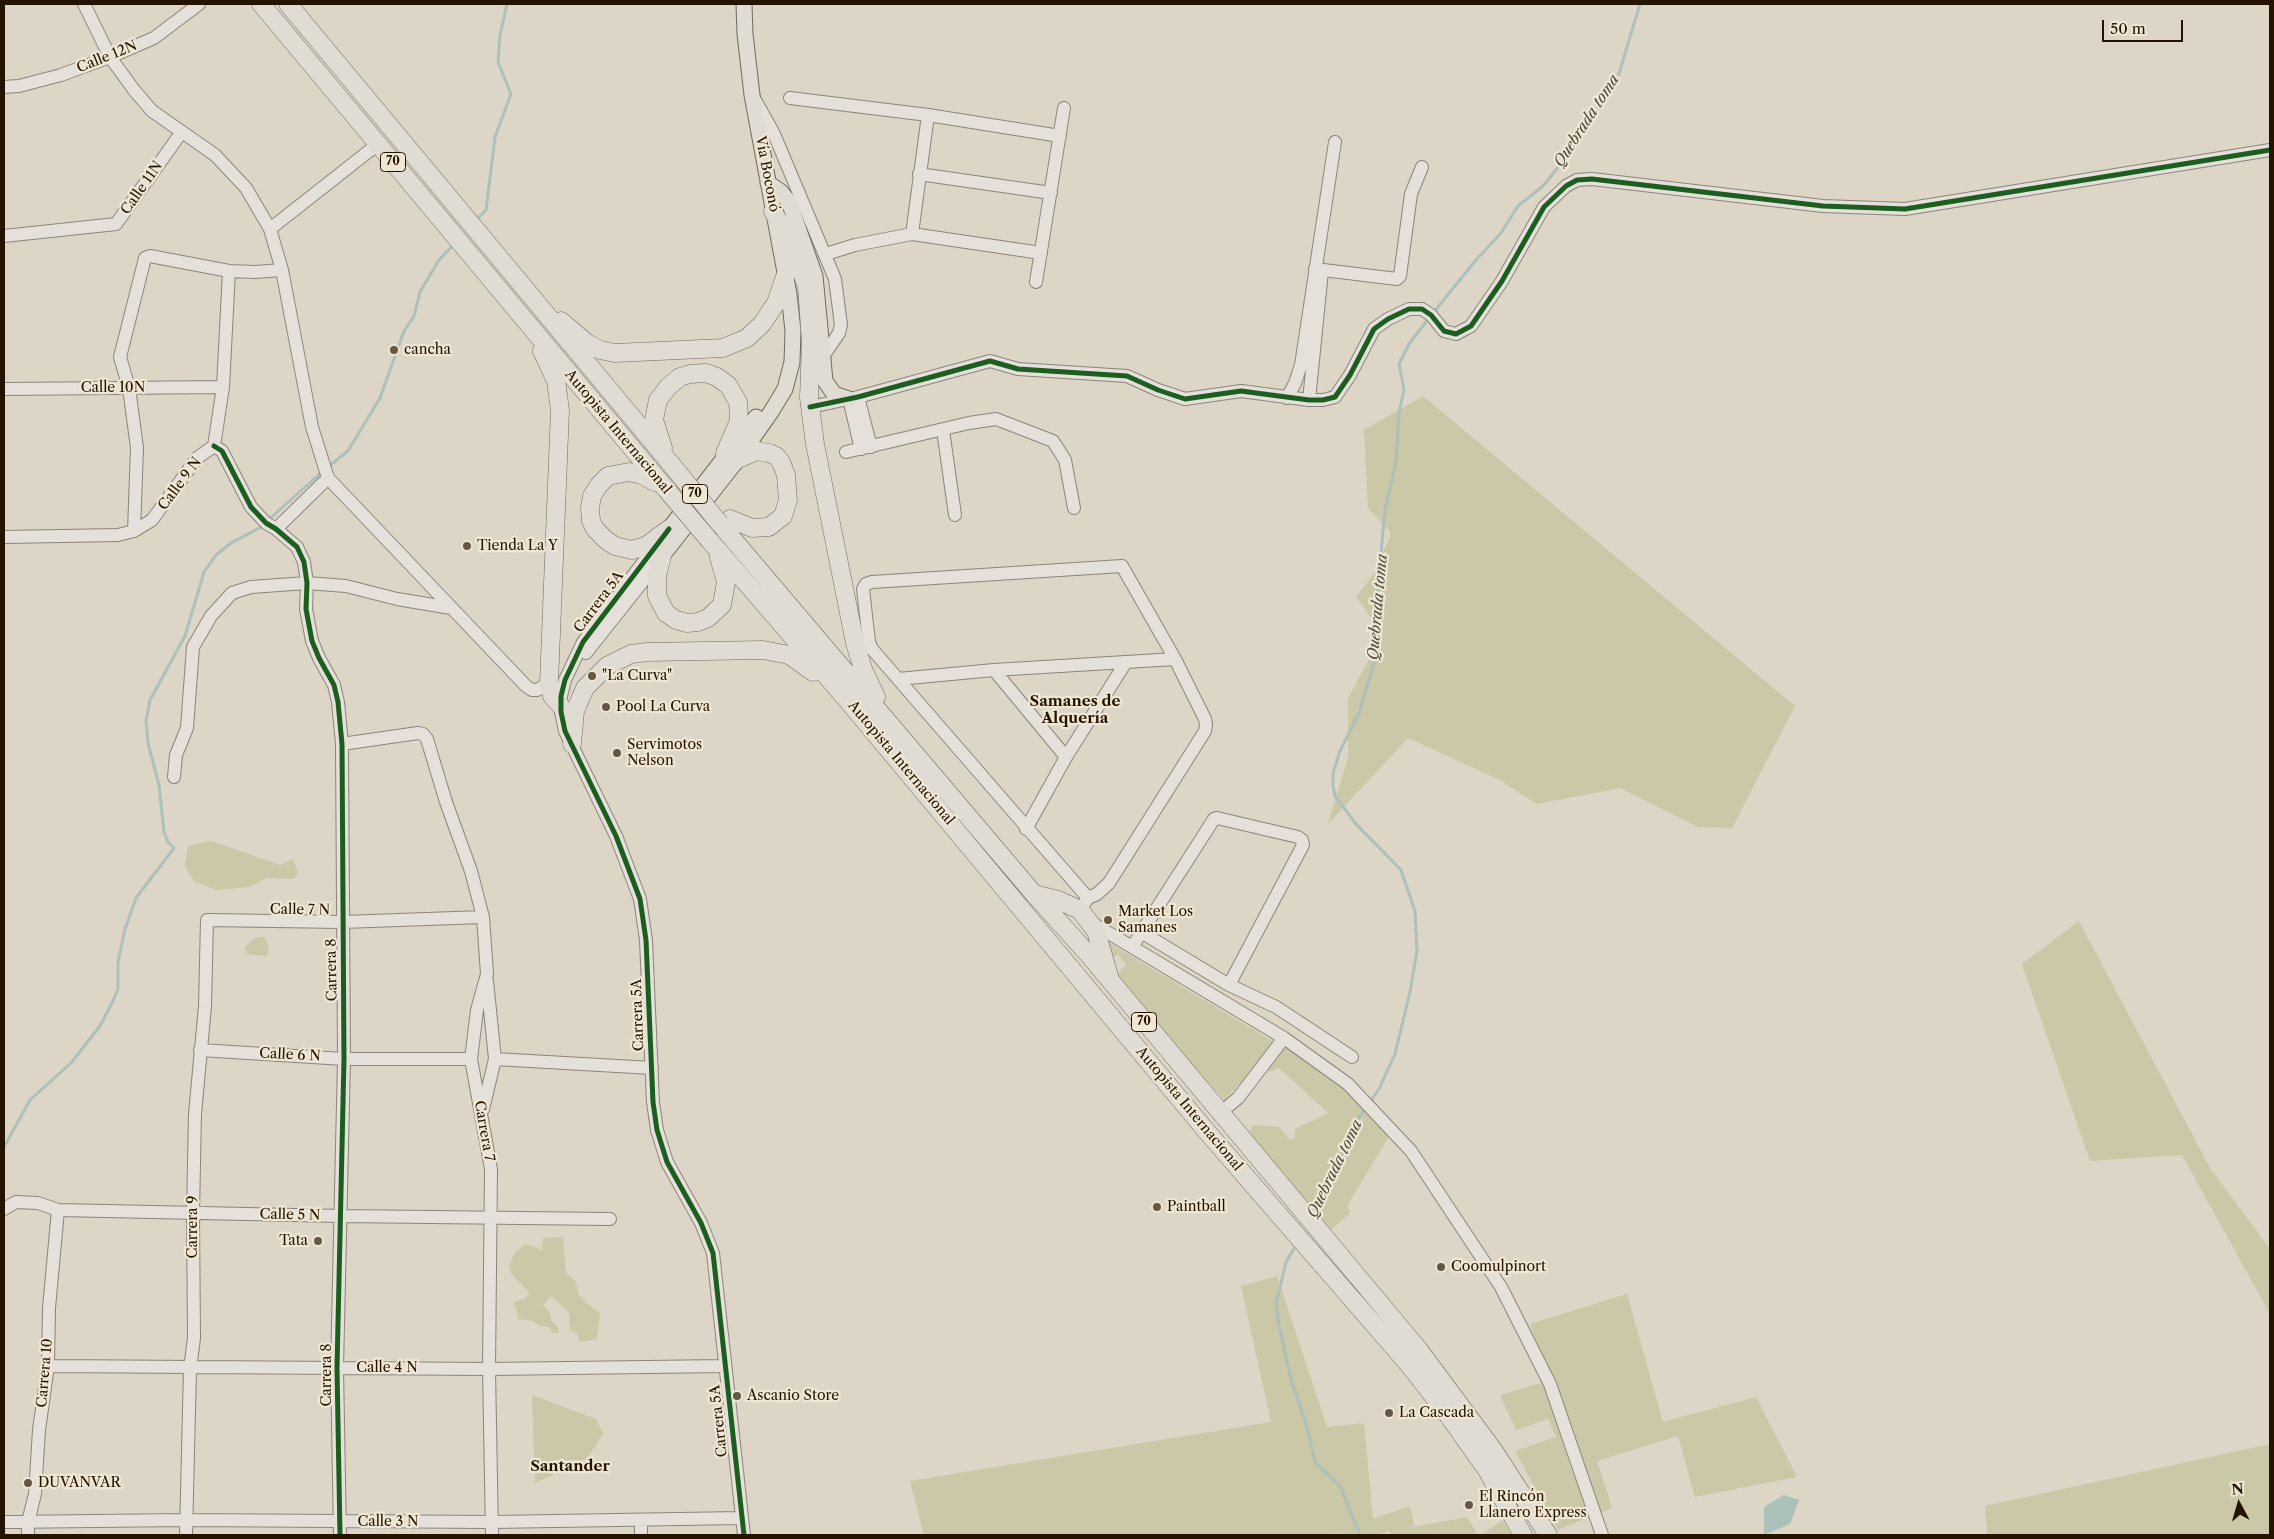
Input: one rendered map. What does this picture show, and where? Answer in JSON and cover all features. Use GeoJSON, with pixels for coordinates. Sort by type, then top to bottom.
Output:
{"type":"FeatureCollection","features":[{"type":"Feature","properties":{"kind":"highway","name":"Autopista Internacional"},"geometry":{"type":"LineString","coordinates":[[261,4],[712,544],[848,701],[1208,1133],[1416,1373],[1487,1470],[1523,1535]]}},
{"type":"Feature","properties":{"kind":"highway","name":"Autopista Internacional"},"geometry":{"type":"LineString","coordinates":[[288,4],[690,488],[725,522],[890,724],[1349,1264],[1438,1374],[1494,1451],[1548,1535]]}},
{"type":"Feature","properties":{"kind":"highway"},"geometry":{"type":"LineString","coordinates":[[773,211],[798,260],[808,295],[811,342],[810,407],[824,495],[855,644],[869,683],[890,724]]}},
{"type":"Feature","properties":{"kind":"highway"},"geometry":{"type":"LineString","coordinates":[[519,284],[587,343],[607,352],[622,353],[717,349],[736,344],[753,333],[768,317],[776,303],[786,274]]}},
{"type":"Feature","properties":{"kind":"highway"},"geometry":{"type":"LineString","coordinates":[[525,320],[551,368],[559,397],[559,444],[549,682],[552,696],[560,705]]}},
{"type":"Feature","properties":{"kind":"highway"},"geometry":{"type":"LineString","coordinates":[[668,461],[656,428],[656,406],[661,394],[672,382],[680,377],[697,373],[712,375],[724,381],[737,398],[739,421],[732,456],[757,451],[769,452],[776,456],[786,475],[788,500],[782,516],[769,527],[752,528],[725,522]]}},
{"type":"Feature","properties":{"kind":"highway"},"geometry":{"type":"LineString","coordinates":[[664,487],[633,472],[611,475],[602,481],[594,492],[590,503],[590,518],[602,537],[612,544],[628,549],[646,546],[668,529]]}},
{"type":"Feature","properties":{"kind":"highway"},"geometry":{"type":"LineString","coordinates":[[662,556],[656,583],[659,602],[666,613],[676,620],[687,623],[698,622],[716,611],[726,594],[724,570],[712,544]]}},
{"type":"Feature","properties":{"kind":"highway"},"geometry":{"type":"LineString","coordinates":[[572,744],[575,711],[585,688],[612,663],[635,653],[740,649],[778,652],[801,662],[848,701]]}},
{"type":"Feature","properties":{"kind":"highway"},"geometry":{"type":"LineString","coordinates":[[1034,894],[1086,910],[1101,944],[1110,981]]}},
{"type":"Feature","properties":{"kind":"main road","name":"Vía Boconó"},"geometry":{"type":"LineString","coordinates":[[662,556],[732,456],[766,402],[781,377],[793,345],[786,274],[752,95],[745,34],[744,4]]}},
{"type":"Feature","properties":{"kind":"main road"},"geometry":{"type":"LineString","coordinates":[[768,183],[782,192],[789,202],[812,268],[818,292],[824,375],[829,389],[836,395],[854,398]]}},
{"type":"Feature","properties":{"kind":"main road","name":"Vía Boconó"},"geometry":{"type":"LineString","coordinates":[[668,529],[732,456]]}},
{"type":"Feature","properties":{"kind":"street"},"geometry":{"type":"LineString","coordinates":[[84,4],[110,57],[152,111],[215,155],[246,188],[270,229],[282,270],[312,427],[328,478],[526,686],[532,690],[537,690],[549,682]]}},
{"type":"Feature","properties":{"kind":"street","name":"Calle 12N"},"geometry":{"type":"LineString","coordinates":[[4,87],[19,86],[61,75],[110,57],[154,38],[199,4]]}},
{"type":"Feature","properties":{"kind":"street"},"geometry":{"type":"LineString","coordinates":[[752,95],[774,134],[804,210],[826,254],[837,290],[840,333],[822,358]]}},
{"type":"Feature","properties":{"kind":"street"},"geometry":{"type":"LineString","coordinates":[[790,98],[928,115],[1060,136]]}},
{"type":"Feature","properties":{"kind":"street"},"geometry":{"type":"LineString","coordinates":[[1036,282],[1064,108]]}},
{"type":"Feature","properties":{"kind":"street"},"geometry":{"type":"LineString","coordinates":[[912,234],[928,115]]}},
{"type":"Feature","properties":{"kind":"street","name":"Calle 11N"},"geometry":{"type":"LineString","coordinates":[[4,236],[116,224],[181,133]]}},
{"type":"Feature","properties":{"kind":"street"},"geometry":{"type":"LineString","coordinates":[[1309,400],[1311,325],[1335,142]]}},
{"type":"Feature","properties":{"kind":"street"},"geometry":{"type":"LineString","coordinates":[[270,229],[378,144]]}},
{"type":"Feature","properties":{"kind":"street"},"geometry":{"type":"LineString","coordinates":[[810,407],[854,398],[990,361],[1018,368],[1127,376],[1158,390],[1185,399],[1241,391],[1309,400],[1323,400],[1335,397],[1350,375],[1374,329],[1410,309],[1422,309],[1431,315],[1444,331],[1456,334],[1471,326],[1502,281],[1544,207],[1566,186],[1577,180],[1602,180],[1823,206],[1905,209],[2270,150]]}},
{"type":"Feature","properties":{"kind":"street"},"geometry":{"type":"LineString","coordinates":[[1319,265],[1394,280],[1400,276],[1411,194],[1422,167]]}},
{"type":"Feature","properties":{"kind":"street"},"geometry":{"type":"LineString","coordinates":[[919,174],[1051,193]]}},
{"type":"Feature","properties":{"kind":"street"},"geometry":{"type":"LineString","coordinates":[[826,254],[855,245],[912,234],[1041,253]]}},
{"type":"Feature","properties":{"kind":"street"},"geometry":{"type":"LineString","coordinates":[[134,531],[137,448],[129,388],[120,357],[145,258],[150,256],[229,271],[282,270]]}},
{"type":"Feature","properties":{"kind":"street","name":"Calle 9 N"},"geometry":{"type":"LineString","coordinates":[[4,537],[109,536],[134,531],[152,520],[197,458],[214,446],[223,387],[229,271]]}},
{"type":"Feature","properties":{"kind":"street"},"geometry":{"type":"LineString","coordinates":[[818,292],[837,290]]}},
{"type":"Feature","properties":{"kind":"street"},"geometry":{"type":"LineString","coordinates":[[1287,398],[1295,383],[1311,325]]}},
{"type":"Feature","properties":{"kind":"street","name":"Calle 10N"},"geometry":{"type":"LineString","coordinates":[[4,389],[223,387]]}},
{"type":"Feature","properties":{"kind":"street"},"geometry":{"type":"LineString","coordinates":[[854,398],[866,448]]}},
{"type":"Feature","properties":{"kind":"street"},"geometry":{"type":"LineString","coordinates":[[846,452],[969,423],[996,419],[1053,441],[1065,460],[1074,508]]}},
{"type":"Feature","properties":{"kind":"street"},"geometry":{"type":"LineString","coordinates":[[943,430],[955,515]]}},
{"type":"Feature","properties":{"kind":"street","name":"Carrera 8"},"geometry":{"type":"LineString","coordinates":[[214,446],[222,451],[250,507],[266,523],[297,547],[304,562],[308,583],[306,609],[312,641],[334,685],[338,702],[342,744],[344,1059],[342,1216],[337,1368],[340,1535]]}},
{"type":"Feature","properties":{"kind":"street"},"geometry":{"type":"LineString","coordinates":[[276,529],[328,478]]}},
{"type":"Feature","properties":{"kind":"street","name":"Carrera 5A"},"geometry":{"type":"LineString","coordinates":[[668,529],[583,642],[566,680],[560,705],[563,724],[621,849],[640,899],[646,940],[653,1102],[657,1130],[663,1151],[701,1223],[712,1253],[744,1535]]}},
{"type":"Feature","properties":{"kind":"street","name":"Carrera 5A"},"geometry":{"type":"LineString","coordinates":[[572,744],[567,717],[568,700],[578,667],[595,640],[662,556]]}},
{"type":"Feature","properties":{"kind":"street"},"geometry":{"type":"LineString","coordinates":[[1086,910],[1097,894],[1109,883],[1205,731],[1205,719],[1175,660],[1122,566],[872,582],[866,584],[863,589],[869,642],[872,649],[1026,829],[1086,910],[1132,947],[1284,1038],[1348,1084],[1411,1151],[1501,1287],[1550,1384],[1602,1535]]}},
{"type":"Feature","properties":{"kind":"street"},"geometry":{"type":"LineString","coordinates":[[174,777],[176,755],[187,728],[193,647],[211,616],[232,592],[251,587],[308,583],[346,586],[397,599],[451,608]]}},
{"type":"Feature","properties":{"kind":"street"},"geometry":{"type":"LineString","coordinates":[[898,679],[994,670],[1175,660]]}},
{"type":"Feature","properties":{"kind":"street"},"geometry":{"type":"LineString","coordinates":[[1026,829],[1066,758],[1126,662]]}},
{"type":"Feature","properties":{"kind":"street"},"geometry":{"type":"LineString","coordinates":[[994,670],[1066,758]]}},
{"type":"Feature","properties":{"kind":"street","name":"Carrera 7"},"geometry":{"type":"LineString","coordinates":[[342,744],[418,733],[423,734],[427,739],[446,802],[471,871],[483,917],[487,974],[477,1010],[471,1059],[491,1169],[489,1369],[492,1535]]}},
{"type":"Feature","properties":{"kind":"street"},"geometry":{"type":"LineString","coordinates":[[1132,947],[1214,819],[1217,818],[1298,837],[1302,840],[1303,845],[1229,985]]}},
{"type":"Feature","properties":{"kind":"street","name":"Calle 7 N"},"geometry":{"type":"LineString","coordinates":[[207,920],[343,922],[483,917]]}},
{"type":"Feature","properties":{"kind":"street","name":"Carrera 9"},"geometry":{"type":"LineString","coordinates":[[186,1535],[190,1369],[194,1338],[193,1213],[195,1114],[205,1006],[207,920]]}},
{"type":"Feature","properties":{"kind":"street"},"geometry":{"type":"LineString","coordinates":[[1141,932],[1229,985],[1276,1007],[1352,1057]]}},
{"type":"Feature","properties":{"kind":"street"},"geometry":{"type":"LineString","coordinates":[[482,1114],[496,1059],[487,974]]}},
{"type":"Feature","properties":{"kind":"street"},"geometry":{"type":"LineString","coordinates":[[1220,1113],[1238,1098],[1284,1038]]}},
{"type":"Feature","properties":{"kind":"street","name":"Calle 6 N"},"geometry":{"type":"LineString","coordinates":[[200,1050],[344,1059],[471,1059]]}},
{"type":"Feature","properties":{"kind":"street"},"geometry":{"type":"LineString","coordinates":[[496,1059],[652,1068]]}},
{"type":"Feature","properties":{"kind":"street","name":"Calle 5 N"},"geometry":{"type":"LineString","coordinates":[[4,1209],[16,1202],[38,1203],[58,1210],[610,1219]]}},
{"type":"Feature","properties":{"kind":"street","name":"Carrera 10"},"geometry":{"type":"LineString","coordinates":[[28,1535],[28,1522],[34,1494],[39,1430],[48,1366],[49,1308],[58,1210]]}},
{"type":"Feature","properties":{"kind":"street","name":"Calle 4 N"},"geometry":{"type":"LineString","coordinates":[[48,1366],[190,1369],[489,1369],[725,1366]]}},
{"type":"Feature","properties":{"kind":"street","name":"Calle 3 N"},"geometry":{"type":"LineString","coordinates":[[4,1522],[186,1520],[492,1522],[742,1518]]}},
{"type":"Feature","properties":{"kind":"street"},"geometry":{"type":"LineString","coordinates":[[641,1521],[641,1535]]}},
{"type":"Feature","properties":{"kind":"shaded area"},"geometry":{"type":"Polygon","coordinates":[[[1423,396],[1795,706],[1732,828],[1698,827],[1620,788],[1537,804],[1498,779],[1408,738],[1328,824],[1348,757],[1348,698],[1383,634],[1356,597],[1376,571],[1391,533],[1368,508],[1364,430],[1423,396]]]}},
{"type":"Feature","properties":{"kind":"shaded area"},"geometry":{"type":"Polygon","coordinates":[[[212,841],[280,865],[293,859],[298,872],[294,879],[267,878],[249,887],[216,890],[194,881],[185,867],[188,846],[212,841]]]}},
{"type":"Feature","properties":{"kind":"shaded area"},"geometry":{"type":"Polygon","coordinates":[[[2079,921],[2210,1168],[2270,1249],[2270,1314],[2182,1155],[2090,1161],[2022,964],[2079,921]]]}},
{"type":"Feature","properties":{"kind":"shaded area"},"geometry":{"type":"Polygon","coordinates":[[[264,937],[269,947],[267,956],[247,954],[245,947],[255,938],[264,937]]]}},
{"type":"Feature","properties":{"kind":"shaded area"},"geometry":{"type":"Polygon","coordinates":[[[1106,941],[1277,1044],[1224,1100],[1113,978],[1126,965],[1118,954],[1108,961],[1106,941]]]}},
{"type":"Feature","properties":{"kind":"shaded area"},"geometry":{"type":"Polygon","coordinates":[[[1286,1041],[1343,1083],[1391,1133],[1347,1206],[1351,1212],[1330,1231],[1249,1133],[1253,1125],[1279,1127],[1290,1140],[1295,1138],[1295,1129],[1328,1113],[1279,1068],[1270,1072],[1265,1068],[1286,1041]]]}},
{"type":"Feature","properties":{"kind":"shaded area"},"geometry":{"type":"Polygon","coordinates":[[[563,1237],[566,1273],[576,1282],[578,1294],[600,1313],[597,1339],[580,1342],[577,1333],[570,1330],[569,1312],[551,1296],[543,1306],[550,1312],[551,1320],[558,1327],[559,1333],[553,1333],[549,1327],[540,1326],[533,1321],[518,1319],[517,1310],[513,1303],[525,1298],[530,1293],[511,1274],[509,1266],[515,1252],[526,1244],[542,1250],[543,1238],[563,1237]]]}},
{"type":"Feature","properties":{"kind":"shaded area"},"geometry":{"type":"Polygon","coordinates":[[[1277,1276],[1327,1427],[1364,1423],[1373,1519],[1410,1506],[1414,1525],[1408,1528],[1467,1517],[1478,1535],[1391,1535],[1389,1531],[1379,1535],[1342,1535],[1341,1533],[1320,1535],[924,1535],[910,1481],[1271,1422],[1241,1286],[1277,1276]]]}},
{"type":"Feature","properties":{"kind":"shaded area"},"geometry":{"type":"Polygon","coordinates":[[[1627,1294],[1663,1422],[1756,1397],[1797,1477],[1695,1497],[1678,1436],[1597,1461],[1612,1508],[1558,1530],[1515,1451],[1556,1437],[1548,1419],[1516,1430],[1500,1395],[1544,1382],[1572,1471],[1582,1467],[1530,1324],[1627,1294]]]}},
{"type":"Feature","properties":{"kind":"shaded area"},"geometry":{"type":"Polygon","coordinates":[[[532,1395],[596,1419],[603,1434],[586,1460],[553,1460],[553,1475],[535,1483],[532,1395]]]}},
{"type":"Feature","properties":{"kind":"shaded area"},"geometry":{"type":"Polygon","coordinates":[[[2270,1444],[2270,1535],[1987,1535],[1985,1506],[2270,1444]]]}},
{"type":"Feature","properties":{"kind":"shaded area"},"geometry":{"type":"Polygon","coordinates":[[[1503,1520],[1511,1535],[1481,1535],[1503,1520]]]}},
{"type":"Feature","properties":{"kind":"water"},"geometry":{"type":"Polygon","coordinates":[[[1784,1495],[1799,1500],[1790,1524],[1764,1535],[1764,1507],[1784,1495]]]}},
{"type":"Feature","properties":{"kind":"waterway"},"geometry":{"type":"LineString","coordinates":[[476,220],[486,210],[495,137],[511,94],[498,62],[500,35],[507,4]]}},
{"type":"Feature","properties":{"kind":"waterway","name":"Quebrada toma"},"geometry":{"type":"LineString","coordinates":[[1433,313],[1476,260],[1501,233],[1518,206],[1543,186],[1569,154],[1618,77],[1640,4]]}},
{"type":"Feature","properties":{"kind":"waterway"},"geometry":{"type":"LineString","coordinates":[[329,466],[348,451],[380,398],[404,331],[414,316],[420,292],[439,260],[453,245]]}},
{"type":"Feature","properties":{"kind":"waterway","name":"Quebrada toma"},"geometry":{"type":"LineString","coordinates":[[1370,1102],[1379,1089],[1395,1054],[1410,992],[1417,951],[1415,911],[1401,870],[1356,824],[1335,796],[1333,773],[1340,751],[1359,713],[1376,656],[1377,596],[1385,510],[1396,462],[1399,413],[1404,389],[1399,364],[1409,344],[1429,318]]}},
{"type":"Feature","properties":{"kind":"waterway"},"geometry":{"type":"LineString","coordinates":[[267,521],[322,472]]}},
{"type":"Feature","properties":{"kind":"waterway"},"geometry":{"type":"LineString","coordinates":[[4,1147],[30,1100],[71,1063],[100,1026],[118,989],[118,962],[125,929],[136,898],[174,848],[168,842],[164,832],[159,785],[148,743],[146,721],[150,700],[185,636],[204,572],[216,555],[231,543],[263,526]]}},
{"type":"Feature","properties":{"kind":"waterway","name":"Quebrada toma"},"geometry":{"type":"LineString","coordinates":[[1314,1216],[1338,1165],[1353,1127],[1366,1107]]}},
{"type":"Feature","properties":{"kind":"waterway","name":"Quebrada toma"},"geometry":{"type":"LineString","coordinates":[[1296,1245],[1286,1262],[1276,1304],[1279,1326],[1291,1379],[1308,1431],[1315,1462],[1340,1486],[1360,1535]]}},
{"type":"Feature","properties":{"kind":"cycle path"},"geometry":{"type":"LineString","coordinates":[[810,407],[858,397],[990,361],[1018,369],[1127,376],[1158,390],[1185,399],[1241,391],[1309,400],[1323,400],[1335,397],[1350,375],[1374,329],[1388,319],[1409,309],[1422,309],[1431,315],[1444,331],[1456,334],[1471,326],[1502,281],[1544,207],[1566,186],[1577,180],[1592,179],[1823,206],[1905,209],[2270,150]]}},
{"type":"Feature","properties":{"kind":"cycle path"},"geometry":{"type":"LineString","coordinates":[[214,446],[222,451],[251,507],[266,523],[297,547],[304,562],[307,583],[306,609],[312,641],[334,685],[338,702],[342,744],[344,1059],[337,1368],[340,1535]]}},
{"type":"Feature","properties":{"kind":"cycle path"},"geometry":{"type":"LineString","coordinates":[[669,529],[583,642],[565,680],[561,696],[561,712],[565,731],[616,836],[640,899],[646,940],[653,1102],[657,1130],[667,1162],[701,1223],[713,1253],[744,1535]]}},
{"type":"Feature","properties":{"kind":"place","name":"cancha"},"geometry":{"type":"Point","coordinates":[394,350]}},
{"type":"Feature","properties":{"kind":"place","name":"Tienda La Y"},"geometry":{"type":"Point","coordinates":[467,546]}},
{"type":"Feature","properties":{"kind":"place","name":"\"La Curva\""},"geometry":{"type":"Point","coordinates":[592,676]}},
{"type":"Feature","properties":{"kind":"place","name":"Pool La Curva"},"geometry":{"type":"Point","coordinates":[606,707]}},
{"type":"Feature","properties":{"kind":"place","name":"Servimotos Nelson"},"geometry":{"type":"Point","coordinates":[617,753]}},
{"type":"Feature","properties":{"kind":"place","name":"Market Los Samanes"},"geometry":{"type":"Point","coordinates":[1108,920]}},
{"type":"Feature","properties":{"kind":"place","name":"Paintball"},"geometry":{"type":"Point","coordinates":[1157,1207]}},
{"type":"Feature","properties":{"kind":"place","name":"Tata"},"geometry":{"type":"Point","coordinates":[318,1241]}},
{"type":"Feature","properties":{"kind":"place","name":"Coomulpinort"},"geometry":{"type":"Point","coordinates":[1441,1267]}},
{"type":"Feature","properties":{"kind":"place","name":"Ascanio Store"},"geometry":{"type":"Point","coordinates":[737,1396]}},
{"type":"Feature","properties":{"kind":"place","name":"La Cascada"},"geometry":{"type":"Point","coordinates":[1389,1413]}},
{"type":"Feature","properties":{"kind":"place","name":"DUVANVAR"},"geometry":{"type":"Point","coordinates":[28,1483]}},
{"type":"Feature","properties":{"kind":"place","name":"El Rincón Llanero Express"},"geometry":{"type":"Point","coordinates":[1469,1505]}},
{"type":"Feature","properties":{"kind":"district","name":"Samanes de Alquería"},"geometry":{"type":"Point","coordinates":[1075,710]}},
{"type":"Feature","properties":{"kind":"district","name":"Santander"},"geometry":{"type":"Point","coordinates":[570,1467]}}]}
